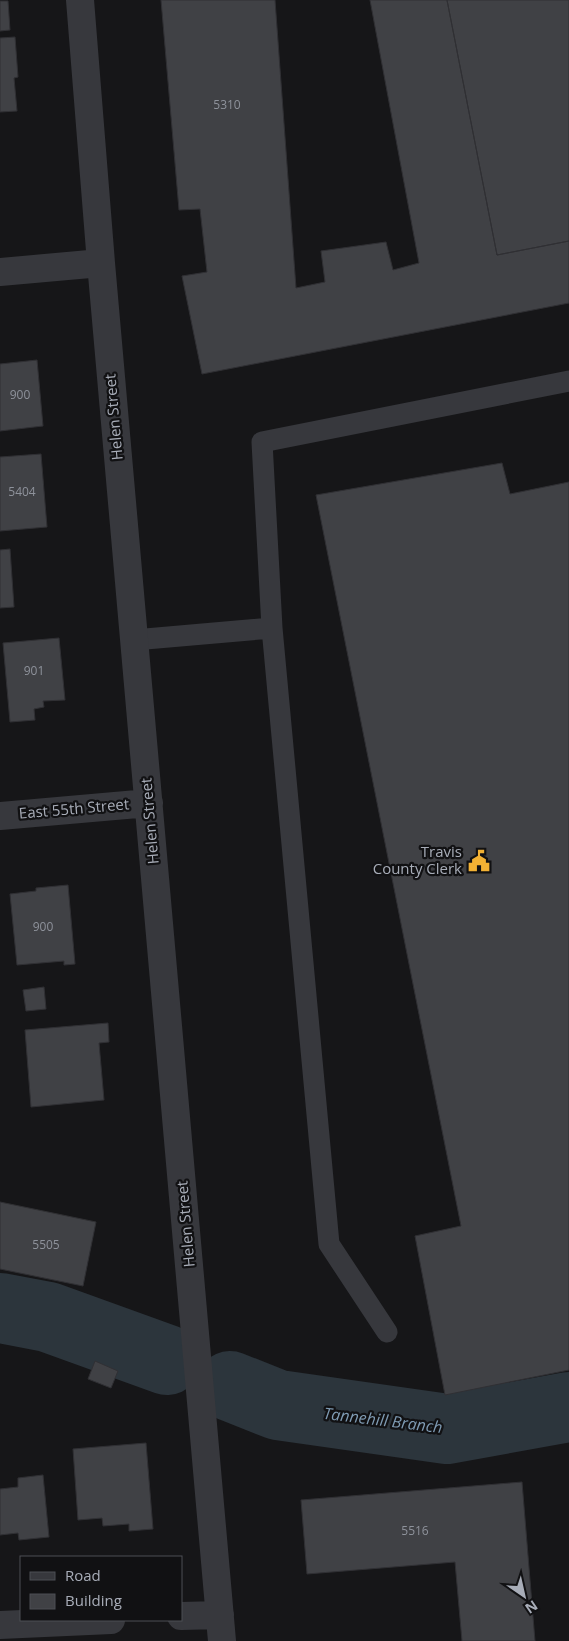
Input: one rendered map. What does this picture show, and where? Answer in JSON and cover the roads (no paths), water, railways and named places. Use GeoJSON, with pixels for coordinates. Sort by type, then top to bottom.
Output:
{"type":"FeatureCollection","features":[{"type":"Feature","properties":{"kind":"street","name":"Helen Street"},"geometry":{"type":"LineString","coordinates":[[80,0],[101,262],[221,1628]]}},
{"type":"Feature","properties":{"kind":"street"},"geometry":{"type":"LineString","coordinates":[[0,272],[101,262]]}},
{"type":"Feature","properties":{"kind":"street","name":"East 55th Street"},"geometry":{"type":"LineString","coordinates":[[0,816],[149,802]]}},
{"type":"Feature","properties":{"kind":"street"},"geometry":{"type":"LineString","coordinates":[[182,1616],[221,1628]]}},
{"type":"Feature","properties":{"kind":"street"},"geometry":{"type":"LineString","coordinates":[[0,1625],[89,1621]]}},
{"type":"Feature","properties":{"kind":"lane"},"geometry":{"type":"LineString","coordinates":[[387,1332],[328,1244],[272,628],[262,442],[569,380]]}},
{"type":"Feature","properties":{"kind":"lane"},"geometry":{"type":"LineString","coordinates":[[134,640],[272,628]]}},
{"type":"Feature","properties":{"kind":"waterway","name":"Tannehill Branch"},"geometry":{"type":"LineString","coordinates":[[0,1308],[48,1317],[167,1360]]}},
{"type":"Feature","properties":{"kind":"waterway","name":"Tannehill Branch"},"geometry":{"type":"LineString","coordinates":[[230,1386],[278,1405],[447,1429],[569,1407]]}},
{"type":"Feature","properties":{"kind":"place","name":"Travis County Clerk"},"geometry":{"type":"Point","coordinates":[479,861]}}]}
